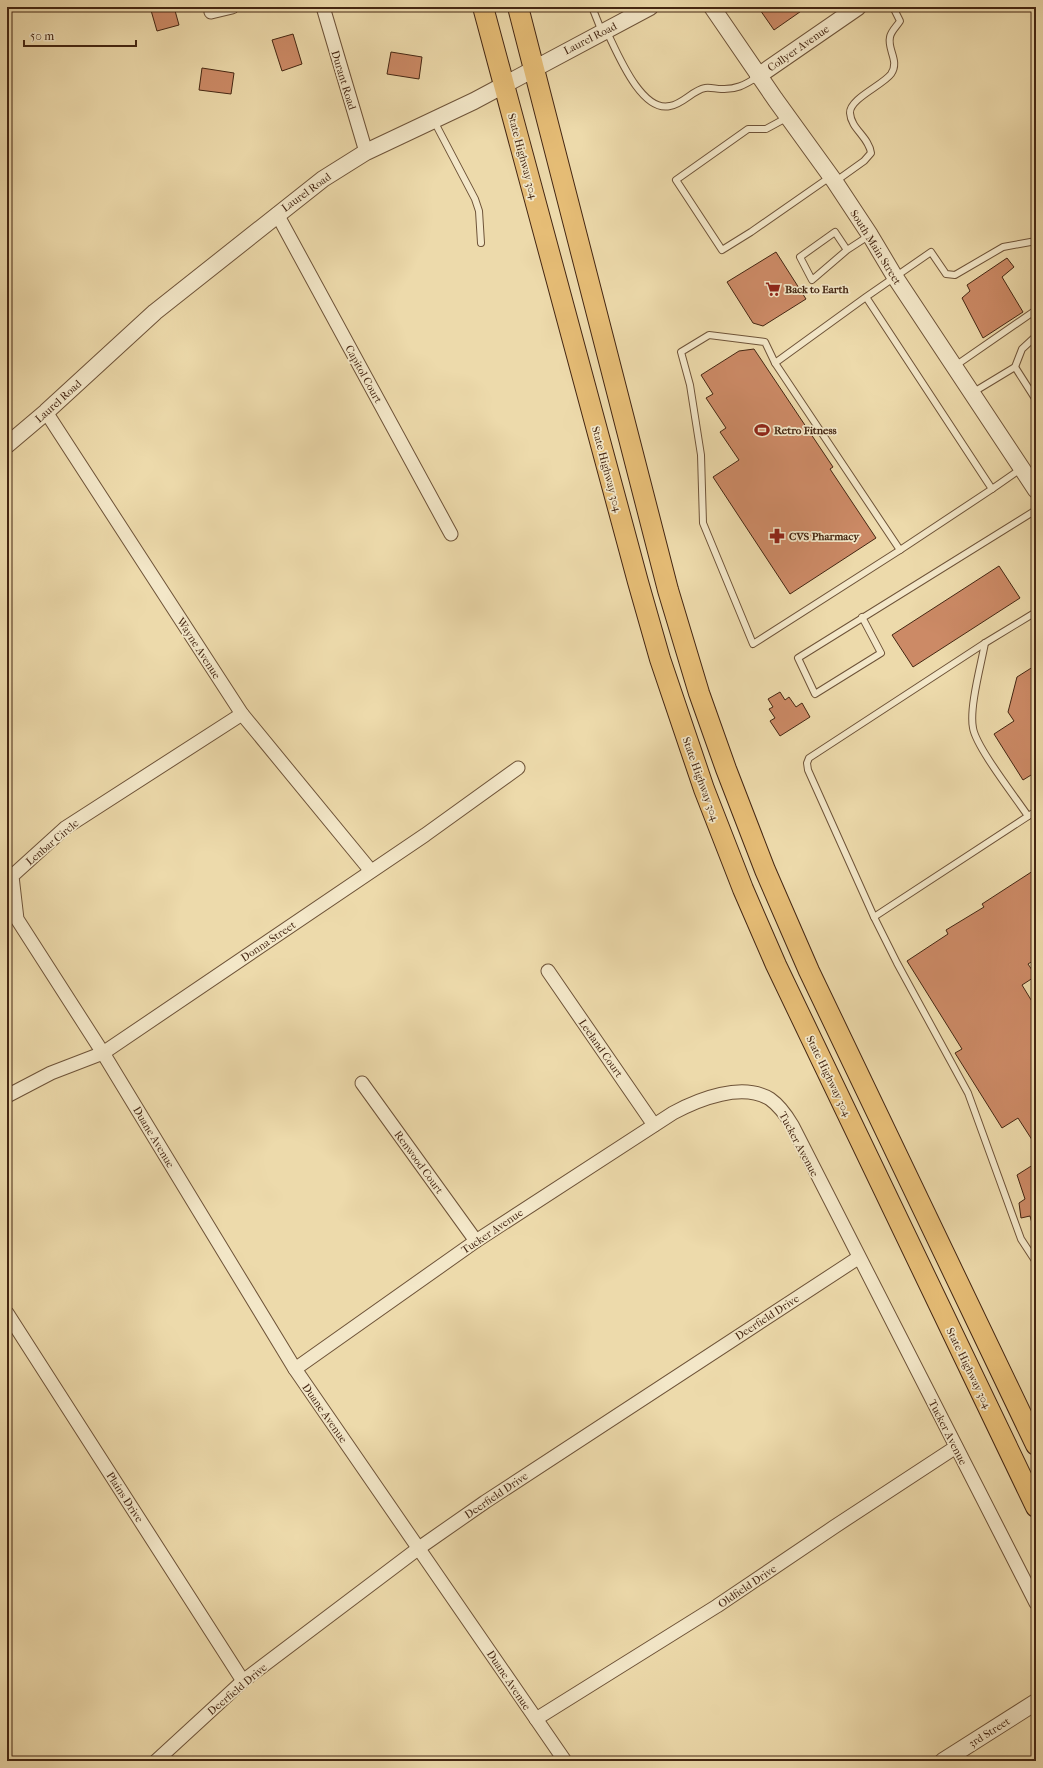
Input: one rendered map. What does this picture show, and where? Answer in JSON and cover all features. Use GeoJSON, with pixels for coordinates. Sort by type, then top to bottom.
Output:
{"type":"FeatureCollection","features":[{"type":"Feature","properties":{"kind":"main road","name":"State Highway 304"},"geometry":{"type":"LineString","coordinates":[[483,7],[645,608],[675,705],[704,789],[738,877],[776,965],[1036,1507]]}},
{"type":"Feature","properties":{"kind":"main road"},"geometry":{"type":"LineString","coordinates":[[518,7],[666,583],[699,693],[733,789],[767,877],[809,970],[1036,1445]]}},
{"type":"Feature","properties":{"kind":"street"},"geometry":{"type":"LineString","coordinates":[[211,12],[232,7]]}},
{"type":"Feature","properties":{"kind":"street","name":"Durant Road"},"geometry":{"type":"LineString","coordinates":[[323,7],[366,152]]}},
{"type":"Feature","properties":{"kind":"street","name":"Laurel Road"},"geometry":{"type":"LineString","coordinates":[[7,445],[46,412],[155,312],[276,214],[323,179],[366,152],[504,84],[650,7]]}},
{"type":"Feature","properties":{"kind":"street","name":"South Main Street"},"geometry":{"type":"LineString","coordinates":[[712,7],[758,76],[833,179],[870,235],[895,277],[1036,490]]}},
{"type":"Feature","properties":{"kind":"street","name":"Collyer Avenue"},"geometry":{"type":"LineString","coordinates":[[758,76],[852,9]]}},
{"type":"Feature","properties":{"kind":"street","name":"Capitol Court"},"geometry":{"type":"LineString","coordinates":[[276,214],[451,534]]}},
{"type":"Feature","properties":{"kind":"street","name":"Wayne Avenue"},"geometry":{"type":"LineString","coordinates":[[46,412],[242,714],[371,871]]}},
{"type":"Feature","properties":{"kind":"street","name":"Lenbar Circle"},"geometry":{"type":"LineString","coordinates":[[103,1053],[17,918],[12,876],[65,828],[242,714]]}},
{"type":"Feature","properties":{"kind":"street","name":"Donna Street"},"geometry":{"type":"LineString","coordinates":[[7,1096],[51,1073],[103,1053],[371,871],[518,768]]}},
{"type":"Feature","properties":{"kind":"street","name":"Leeland Court"},"geometry":{"type":"LineString","coordinates":[[548,971],[654,1124]]}},
{"type":"Feature","properties":{"kind":"street","name":"Duane Avenue"},"geometry":{"type":"LineString","coordinates":[[103,1053],[295,1368],[565,1761]]}},
{"type":"Feature","properties":{"kind":"street","name":"Renwood Court"},"geometry":{"type":"LineString","coordinates":[[362,1083],[476,1241]]}},
{"type":"Feature","properties":{"kind":"street","name":"Tucker Avenue"},"geometry":{"type":"LineString","coordinates":[[295,1368],[476,1241],[607,1157],[654,1124],[685,1106],[715,1095],[754,1093],[770,1100],[785,1114],[792,1125],[858,1258],[1036,1603]]}},
{"type":"Feature","properties":{"kind":"street","name":"Deerfield Drive"},"geometry":{"type":"LineString","coordinates":[[156,1761],[243,1681],[419,1548],[491,1498],[858,1258]]}},
{"type":"Feature","properties":{"kind":"street","name":"Plains Drive"},"geometry":{"type":"LineString","coordinates":[[7,1313],[243,1681]]}},
{"type":"Feature","properties":{"kind":"street","name":"Oldfield Drive"},"geometry":{"type":"LineString","coordinates":[[536,1719],[717,1606],[834,1527],[956,1448]]}},
{"type":"Feature","properties":{"kind":"street","name":"3rd Street"},"geometry":{"type":"LineString","coordinates":[[942,1761],[1036,1702]]}},
{"type":"Feature","properties":{"kind":"lane"},"geometry":{"type":"LineString","coordinates":[[592,7],[630,80],[655,104],[665,107],[672,106],[705,88],[728,90],[744,86],[758,76]]}},
{"type":"Feature","properties":{"kind":"lane"},"geometry":{"type":"LineString","coordinates":[[788,117],[766,129],[748,129],[676,180],[722,250],[833,179],[864,161],[870,153],[870,146],[852,122],[849,112],[853,104],[890,76],[895,68],[894,56],[889,45],[890,35],[900,21],[893,7]]}},
{"type":"Feature","properties":{"kind":"lane"},"geometry":{"type":"LineString","coordinates":[[433,120],[475,199],[479,211],[481,243]]}},
{"type":"Feature","properties":{"kind":"lane"},"geometry":{"type":"LineString","coordinates":[[847,250],[835,232],[800,257],[812,280],[847,250],[870,235]]}},
{"type":"Feature","properties":{"kind":"lane"},"geometry":{"type":"LineString","coordinates":[[775,363],[931,252],[946,274],[955,275],[1003,247],[1036,241]]}},
{"type":"Feature","properties":{"kind":"lane"},"geometry":{"type":"LineString","coordinates":[[866,297],[992,489]]}},
{"type":"Feature","properties":{"kind":"lane"},"geometry":{"type":"LineString","coordinates":[[954,366],[1036,310]]}},
{"type":"Feature","properties":{"kind":"lane"},"geometry":{"type":"LineString","coordinates":[[900,550],[775,363],[765,342],[709,335],[681,352],[690,385],[702,455],[703,523],[753,644],[900,550],[1022,468]]}},
{"type":"Feature","properties":{"kind":"lane"},"geometry":{"type":"LineString","coordinates":[[972,393],[1015,367],[1022,349],[1036,336]]}},
{"type":"Feature","properties":{"kind":"lane"},"geometry":{"type":"LineString","coordinates":[[1015,367],[1036,400]]}},
{"type":"Feature","properties":{"kind":"lane"},"geometry":{"type":"LineString","coordinates":[[862,617],[881,653],[815,694],[798,658],[862,617],[1036,510]]}},
{"type":"Feature","properties":{"kind":"lane"},"geometry":{"type":"LineString","coordinates":[[1036,612],[985,643],[809,758],[807,763],[808,770],[874,917],[897,963],[968,1093],[1021,1239],[1036,1262]]}},
{"type":"Feature","properties":{"kind":"lane"},"geometry":{"type":"LineString","coordinates":[[985,643],[974,706],[972,728],[975,735],[1028,816]]}},
{"type":"Feature","properties":{"kind":"lane"},"geometry":{"type":"LineString","coordinates":[[874,917],[1036,811]]}},
{"type":"Feature","properties":{"kind":"building"},"geometry":{"type":"Polygon","coordinates":[[[150,7],[174,7],[179,25],[157,31],[150,7]]]}},
{"type":"Feature","properties":{"kind":"building"},"geometry":{"type":"Polygon","coordinates":[[[758,7],[807,7],[774,30],[758,7]]]}},
{"type":"Feature","properties":{"kind":"building"},"geometry":{"type":"Polygon","coordinates":[[[293,34],[302,64],[282,71],[272,40],[293,34]]]}},
{"type":"Feature","properties":{"kind":"building"},"geometry":{"type":"Polygon","coordinates":[[[391,52],[422,57],[419,79],[387,74],[391,52]]]}},
{"type":"Feature","properties":{"kind":"building"},"geometry":{"type":"Polygon","coordinates":[[[202,68],[234,73],[231,94],[199,90],[202,68]]]}},
{"type":"Feature","properties":{"kind":"building"},"geometry":{"type":"Polygon","coordinates":[[[776,252],[806,299],[763,326],[753,323],[727,282],[776,252]]]}},
{"type":"Feature","properties":{"kind":"building"},"geometry":{"type":"Polygon","coordinates":[[[1007,258],[1014,267],[1002,277],[1023,312],[983,338],[962,298],[970,291],[967,285],[1007,258]]]}},
{"type":"Feature","properties":{"kind":"building"},"geometry":{"type":"Polygon","coordinates":[[[754,349],[833,467],[830,469],[876,538],[790,594],[713,477],[739,460],[720,432],[726,428],[706,398],[713,394],[701,375],[739,351],[754,349]]]}},
{"type":"Feature","properties":{"kind":"building"},"geometry":{"type":"Polygon","coordinates":[[[999,566],[1020,598],[913,667],[892,635],[999,566]]]}},
{"type":"Feature","properties":{"kind":"building"},"geometry":{"type":"Polygon","coordinates":[[[1036,665],[1036,772],[1023,780],[994,734],[1014,721],[1008,712],[1017,677],[1036,665]]]}},
{"type":"Feature","properties":{"kind":"building"},"geometry":{"type":"Polygon","coordinates":[[[780,692],[785,700],[789,697],[796,707],[802,703],[810,717],[780,736],[770,721],[775,718],[769,709],[773,707],[768,699],[780,692]]]}},
{"type":"Feature","properties":{"kind":"building"},"geometry":{"type":"Polygon","coordinates":[[[1036,869],[1036,959],[1028,964],[1036,976],[1022,985],[1036,1008],[1036,1146],[1018,1118],[1002,1128],[955,1053],[962,1049],[907,961],[948,934],[946,930],[984,907],[982,904],[1036,869]]]}},
{"type":"Feature","properties":{"kind":"building"},"geometry":{"type":"Polygon","coordinates":[[[1036,1163],[1036,1226],[1033,1227],[1030,1216],[1021,1218],[1019,1203],[1025,1199],[1017,1175],[1036,1163]]]}},
{"type":"Feature","properties":{"kind":"place","name":"Back to Earth"},"geometry":{"type":"Point","coordinates":[773,289]}},
{"type":"Feature","properties":{"kind":"place","name":"Retro Fitness"},"geometry":{"type":"Point","coordinates":[762,430]}},
{"type":"Feature","properties":{"kind":"place","name":"CVS Pharmacy"},"geometry":{"type":"Point","coordinates":[777,536]}}]}
